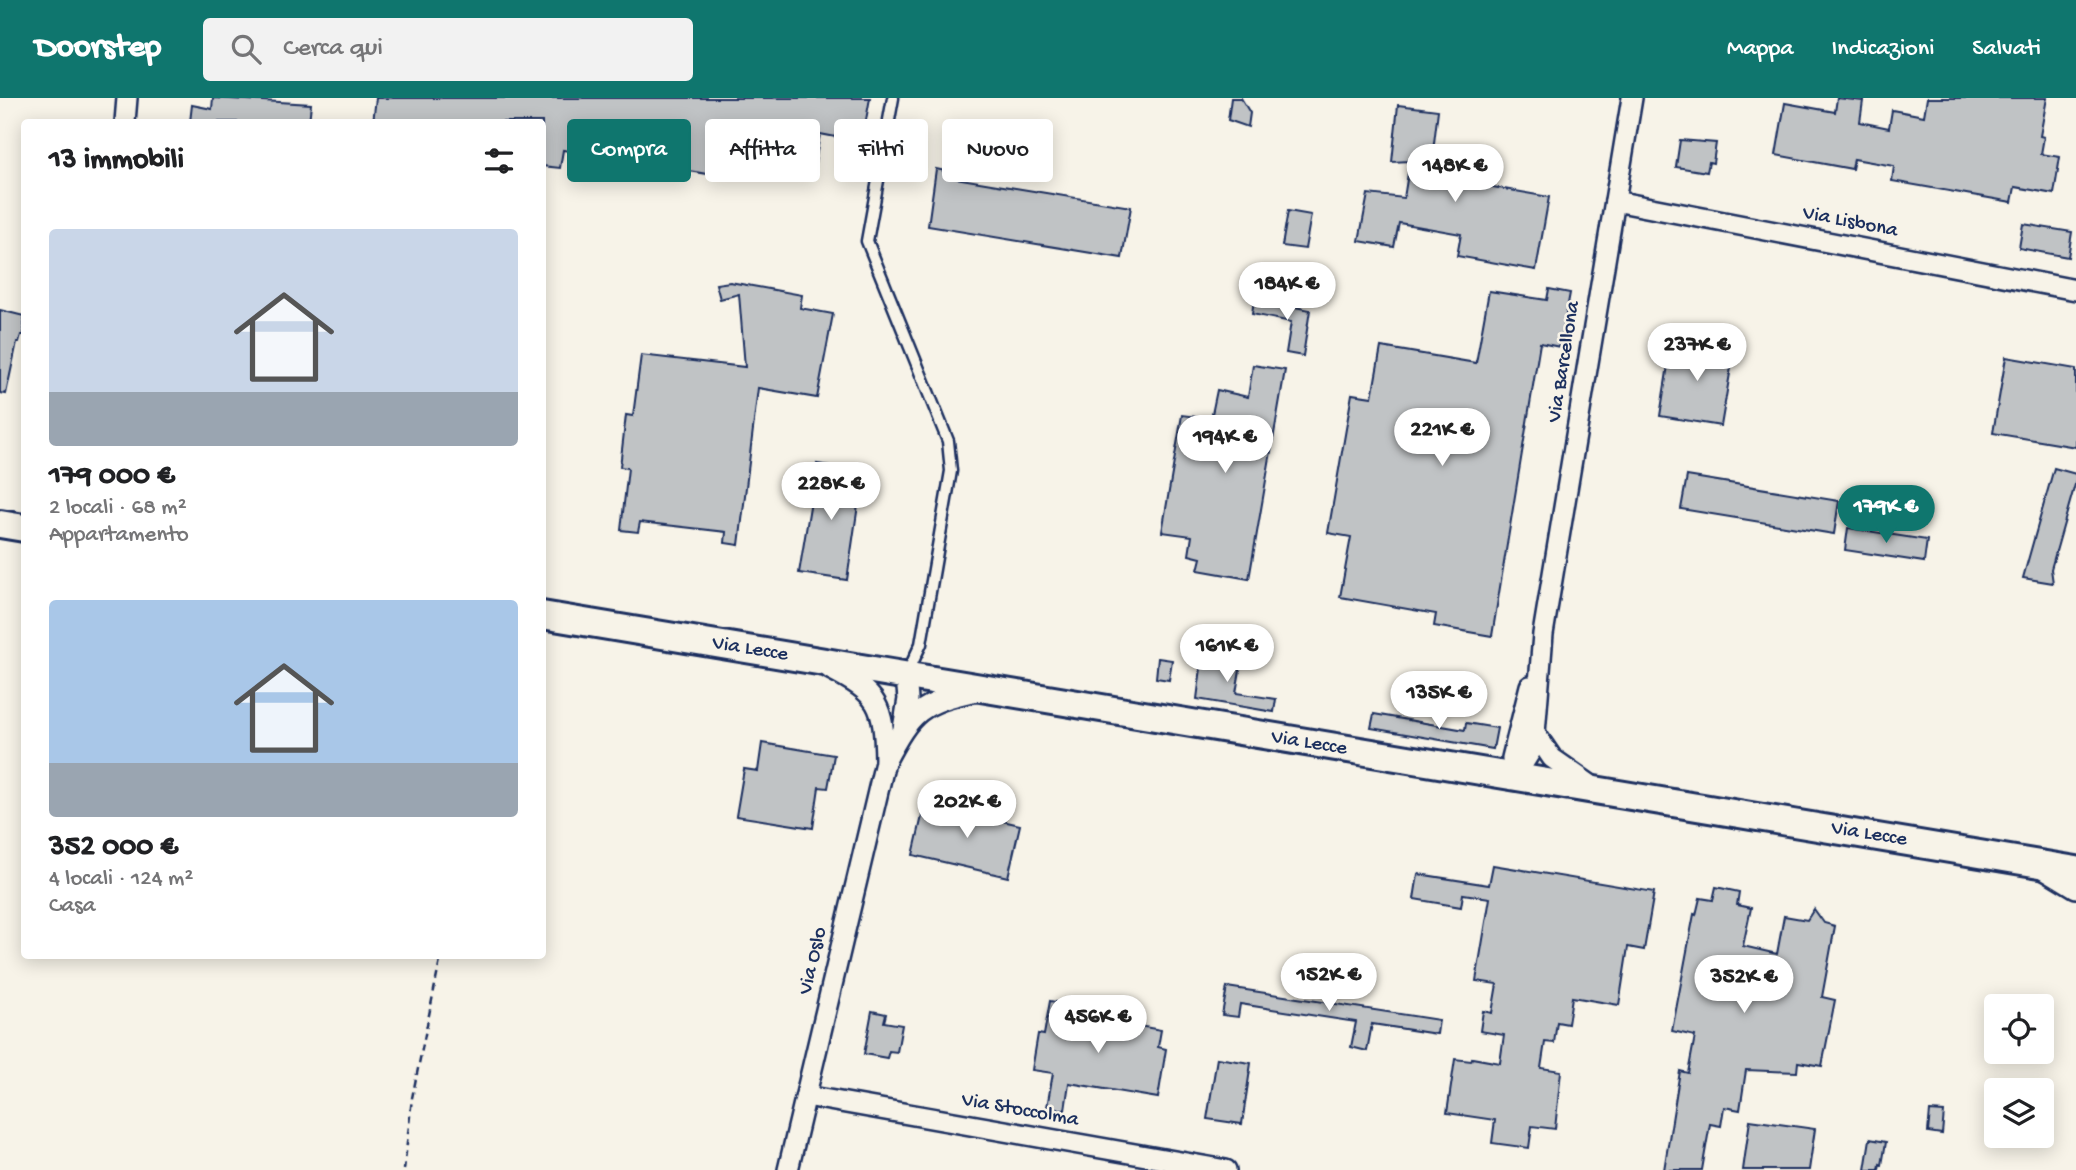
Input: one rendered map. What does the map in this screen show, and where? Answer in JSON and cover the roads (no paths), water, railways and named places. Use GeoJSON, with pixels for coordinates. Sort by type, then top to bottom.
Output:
{"type":"FeatureCollection","features":[{"type":"Feature","properties":{"kind":"main road","name":"Via Lecce"},"geometry":{"type":"LineString","coordinates":[[546,616],[2076,870]]}},
{"type":"Feature","properties":{"kind":"street"},"geometry":{"type":"LineString","coordinates":[[125,119],[127,98]]}},
{"type":"Feature","properties":{"kind":"street","name":"Via Barcellona"},"geometry":{"type":"LineString","coordinates":[[1514,778],[1531,751],[1526,735],[1632,98]]}},
{"type":"Feature","properties":{"kind":"street","name":"Via Lisbona"},"geometry":{"type":"LineString","coordinates":[[1615,201],[2076,290]]}},
{"type":"Feature","properties":{"kind":"street"},"geometry":{"type":"LineString","coordinates":[[810,660],[858,683],[893,726],[924,707],[948,698],[985,690]]}},
{"type":"Feature","properties":{"kind":"street","name":"Via Oslo"},"geometry":{"type":"LineString","coordinates":[[788,1170],[893,726],[908,699],[905,677]]}},
{"type":"Feature","properties":{"kind":"street"},"geometry":{"type":"LineString","coordinates":[[1473,771],[1526,735],[1552,758],[1599,790]]}},
{"type":"Feature","properties":{"kind":"street"},"geometry":{"type":"LineString","coordinates":[[2033,862],[2076,888]]}},
{"type":"Feature","properties":{"kind":"street","name":"Via Stoccolma"},"geometry":{"type":"LineString","coordinates":[[806,1096],[1226,1170]]}},
{"type":"Feature","properties":{"kind":"lane"},"geometry":{"type":"LineString","coordinates":[[892,98],[866,241],[948,441],[951,471],[920,644],[905,677]]}}]}
